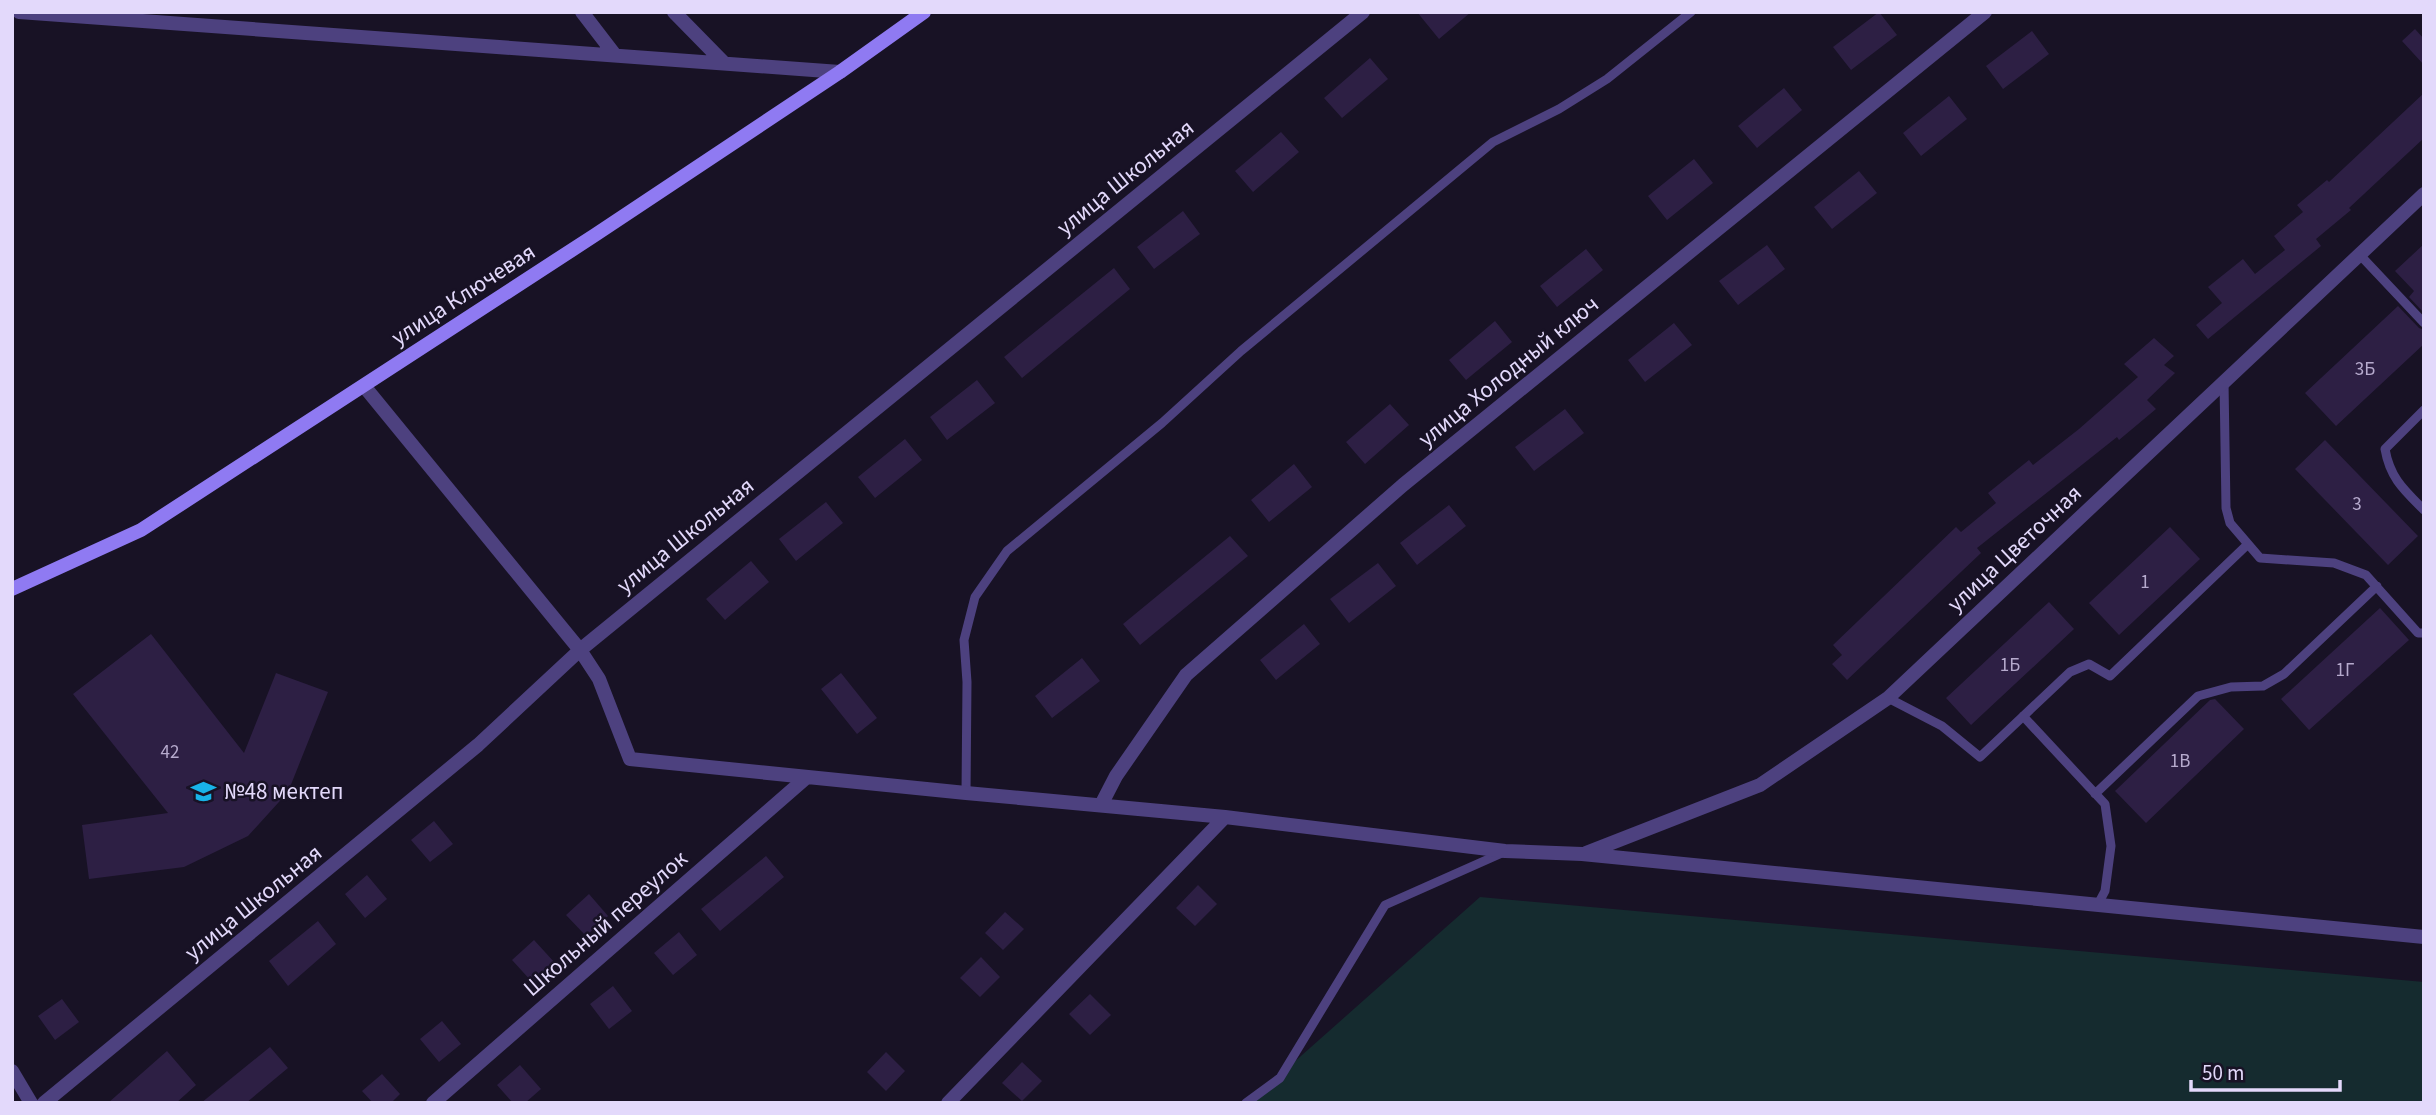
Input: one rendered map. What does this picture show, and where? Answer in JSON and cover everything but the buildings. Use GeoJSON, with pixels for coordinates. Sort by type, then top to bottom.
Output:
{"type":"FeatureCollection","features":[{"type":"Feature","properties":{"kind":"street"},"geometry":{"type":"LineString","coordinates":[[19,12],[840,72]]}},
{"type":"Feature","properties":{"kind":"street"},"geometry":{"type":"LineString","coordinates":[[582,12],[615,55]]}},
{"type":"Feature","properties":{"kind":"street"},"geometry":{"type":"LineString","coordinates":[[674,12],[723,63]]}},
{"type":"Feature","properties":{"kind":"street","name":"улица Ключевая"},"geometry":{"type":"LineString","coordinates":[[12,589],[141,530],[840,72],[924,12]]}},
{"type":"Feature","properties":{"kind":"street","name":"улица Школьная"},"geometry":{"type":"LineString","coordinates":[[44,1103],[478,745],[580,650],[1363,12]]}},
{"type":"Feature","properties":{"kind":"street","name":"улица Холодный ключ"},"geometry":{"type":"LineString","coordinates":[[1101,805],[1116,776],[1186,675],[1403,485],[1985,12]]}},
{"type":"Feature","properties":{"kind":"street","name":"улица Цветочная"},"geometry":{"type":"LineString","coordinates":[[1582,855],[1760,785],[1888,698],[2424,194]]}},
{"type":"Feature","properties":{"kind":"street"},"geometry":{"type":"LineString","coordinates":[[364,386],[580,650],[599,679],[630,759],[1225,817],[1505,851],[1582,855],[2424,937]]}},
{"type":"Feature","properties":{"kind":"street","name":"Школьный переулок"},"geometry":{"type":"LineString","coordinates":[[433,1103],[807,777]]}},
{"type":"Feature","properties":{"kind":"street"},"geometry":{"type":"LineString","coordinates":[[948,1103],[1225,817]]}},
{"type":"Feature","properties":{"kind":"street"},"geometry":{"type":"LineString","coordinates":[[12,1071],[31,1103]]}},
{"type":"Feature","properties":{"kind":"lane"},"geometry":{"type":"LineString","coordinates":[[966,793],[967,682],[964,640],[975,597],[1007,551],[1162,423],[1241,351],[1483,149],[1559,109],[1607,79],[1691,12]]}},
{"type":"Feature","properties":{"kind":"lane"},"geometry":{"type":"LineString","coordinates":[[2358,254],[2424,323]]}},
{"type":"Feature","properties":{"kind":"lane"},"geometry":{"type":"LineString","coordinates":[[2224,382],[2226,508],[2230,523],[2260,558],[2334,563],[2366,575],[2418,633],[2424,633]]}},
{"type":"Feature","properties":{"kind":"lane"},"geometry":{"type":"LineString","coordinates":[[2424,410],[2385,449],[2388,468],[2400,486],[2424,510]]}},
{"type":"Feature","properties":{"kind":"lane"},"geometry":{"type":"LineString","coordinates":[[1888,698],[1942,726],[1980,757],[2070,672],[2089,664],[2109,676],[2248,544]]}},
{"type":"Feature","properties":{"kind":"lane"},"geometry":{"type":"LineString","coordinates":[[2095,794],[2197,695],[2231,687],[2263,686],[2284,674],[2377,586]]}},
{"type":"Feature","properties":{"kind":"lane"},"geometry":{"type":"LineString","coordinates":[[2023,716],[2105,804],[2111,846],[2105,891],[2097,906]]}},
{"type":"Feature","properties":{"kind":"lane"},"geometry":{"type":"LineString","coordinates":[[1245,1103],[1280,1078],[1385,905],[1505,851]]}},
{"type":"Feature","properties":{"kind":"green space"},"geometry":{"type":"Polygon","coordinates":[[[1480,897],[2424,982],[2424,1103],[1248,1103],[1480,897]]]}},
{"type":"Feature","properties":{"kind":"place","name":"№48 мектеп"},"geometry":{"type":"Point","coordinates":[204,791]}}]}
